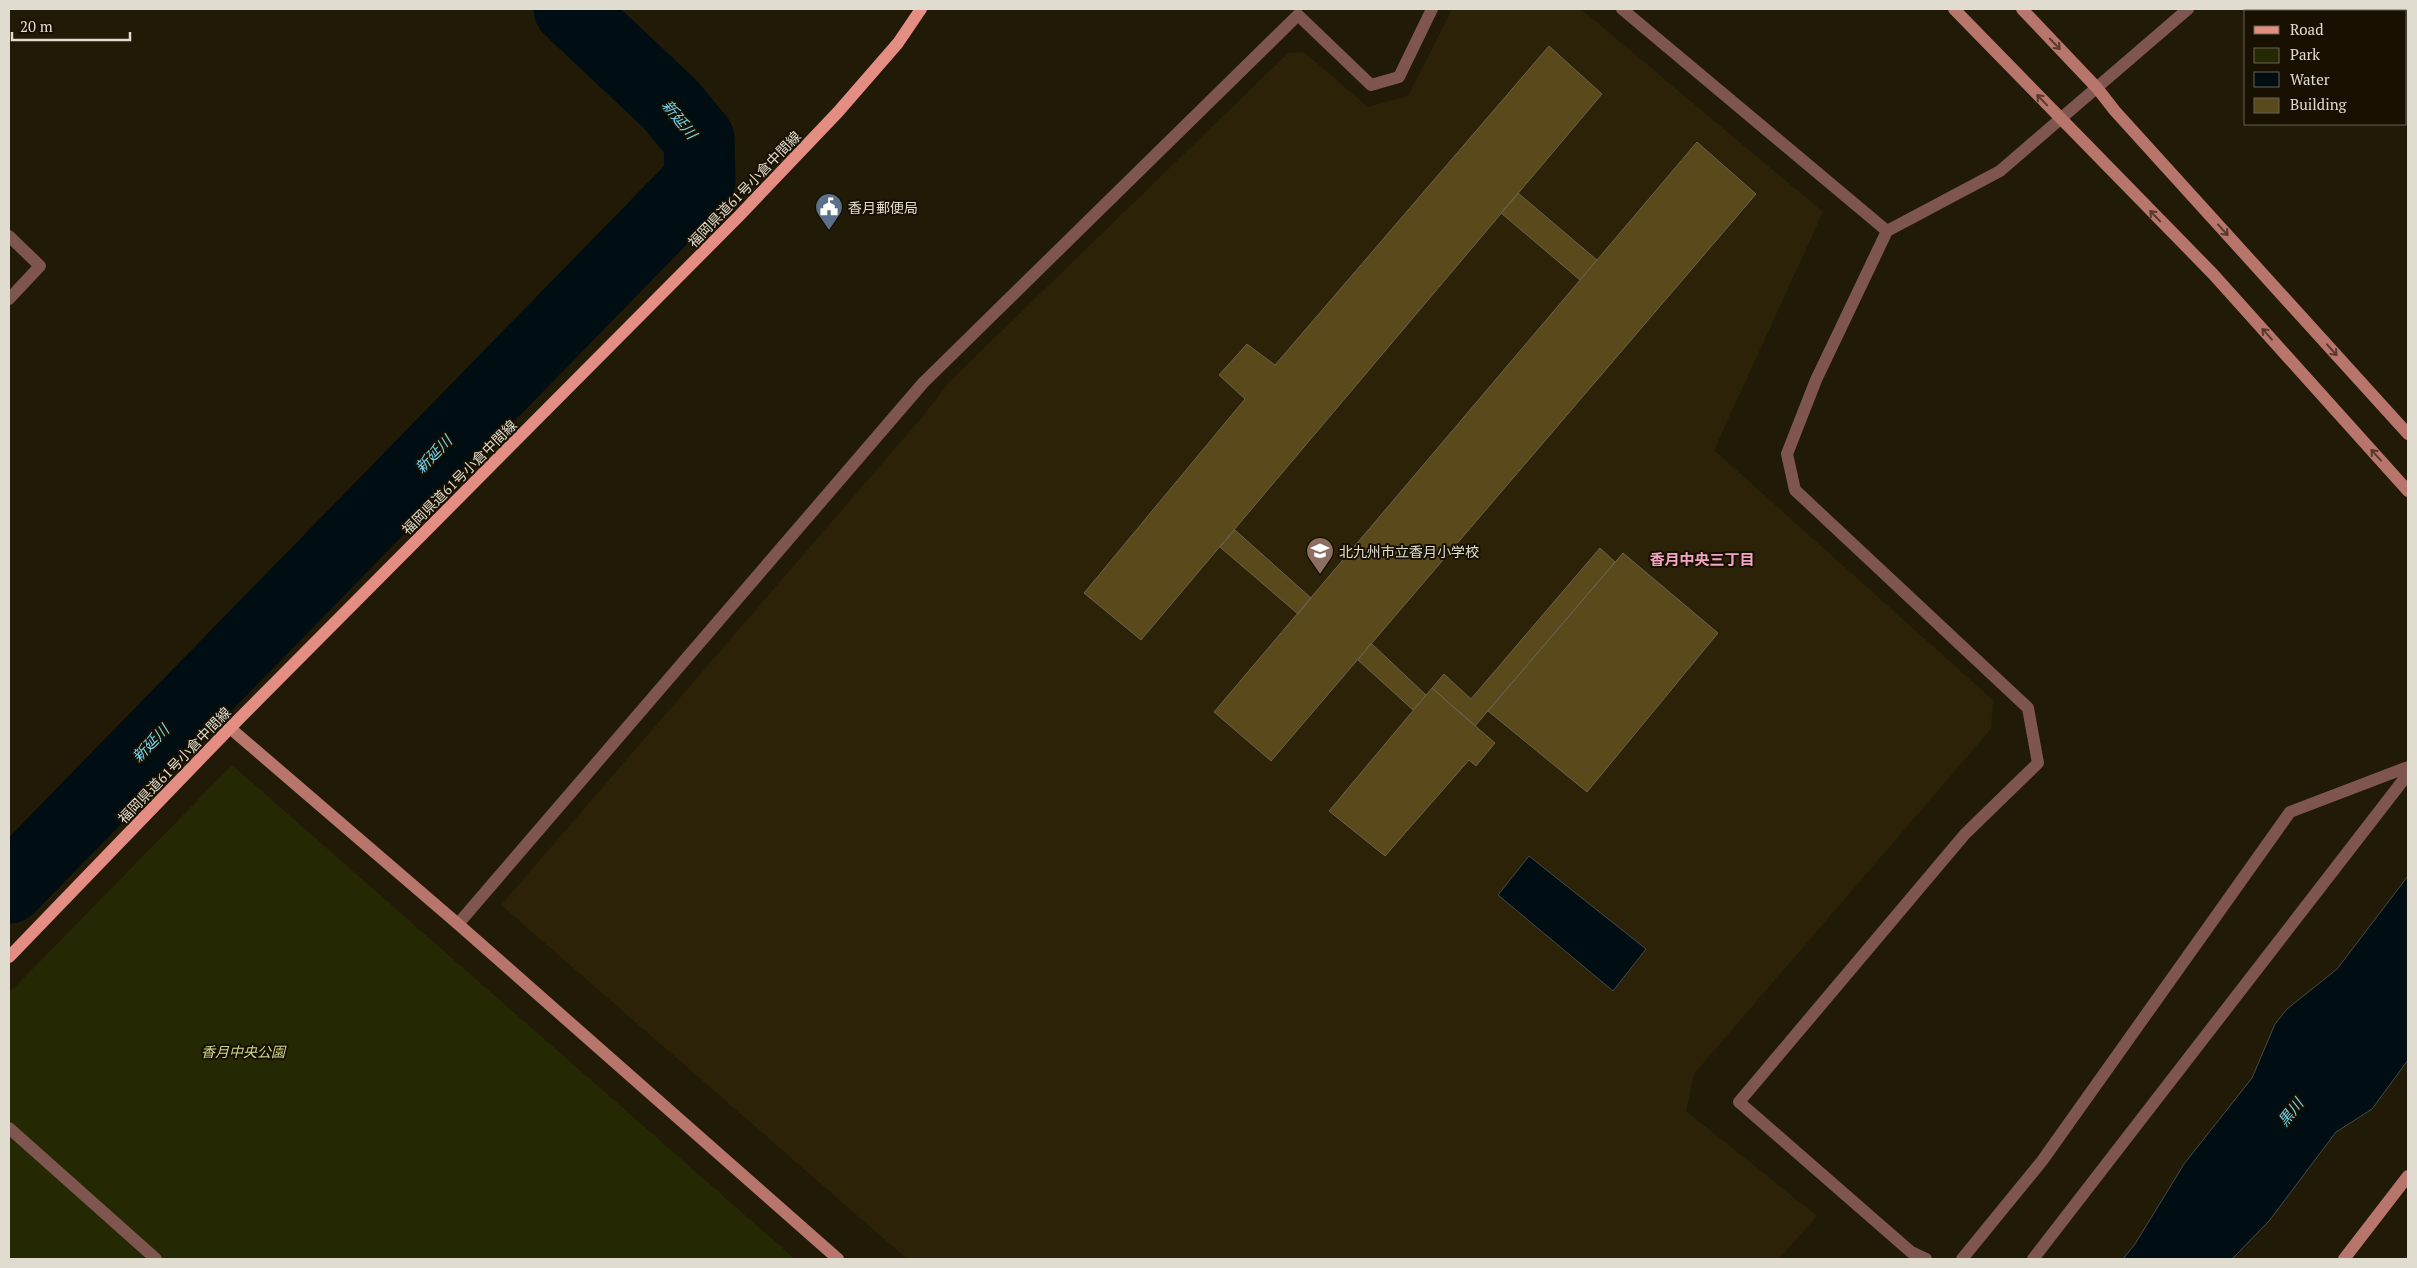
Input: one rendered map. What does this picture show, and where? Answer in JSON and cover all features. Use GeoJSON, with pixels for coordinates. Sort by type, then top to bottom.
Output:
{"type":"FeatureCollection","features":[{"type":"Feature","properties":{"kind":"main road","name":"福岡県道61号小倉中間線"},"geometry":{"type":"LineString","coordinates":[[9,957],[230,728],[740,215],[838,112],[898,42],[921,9]]}},
{"type":"Feature","properties":{"kind":"street"},"geometry":{"type":"LineString","coordinates":[[458,924],[924,383],[1298,15],[1371,85],[1400,77],[1432,9]]}},
{"type":"Feature","properties":{"kind":"street"},"geometry":{"type":"LineString","coordinates":[[1622,9],[1886,231]]}},
{"type":"Feature","properties":{"kind":"street"},"geometry":{"type":"LineString","coordinates":[[1954,9],[2212,274],[2408,491]]}},
{"type":"Feature","properties":{"kind":"street"},"geometry":{"type":"LineString","coordinates":[[2022,9],[2097,88],[2128,125],[2408,434]]}},
{"type":"Feature","properties":{"kind":"street"},"geometry":{"type":"LineString","coordinates":[[1926,1259],[1908,1256],[1739,1102],[1965,834],[2038,763],[2028,708],[1794,490],[1787,454],[1816,380],[1886,231],[2000,171],[2188,9]]}},
{"type":"Feature","properties":{"kind":"street"},"geometry":{"type":"LineString","coordinates":[[9,236],[40,266],[9,299]]}},
{"type":"Feature","properties":{"kind":"street"},"geometry":{"type":"LineString","coordinates":[[230,728],[458,924],[838,1259]]}},
{"type":"Feature","properties":{"kind":"street"},"geometry":{"type":"LineString","coordinates":[[1962,1259],[2042,1160],[2290,812],[2408,767]]}},
{"type":"Feature","properties":{"kind":"street"},"geometry":{"type":"LineString","coordinates":[[2033,1259],[2408,774]]}},
{"type":"Feature","properties":{"kind":"street"},"geometry":{"type":"LineString","coordinates":[[9,1128],[156,1259]]}},
{"type":"Feature","properties":{"kind":"street"},"geometry":{"type":"LineString","coordinates":[[2344,1259],[2408,1176]]}},
{"type":"Feature","properties":{"kind":"shaded area","name":"北九州市立香月小学校"},"geometry":{"type":"Polygon","coordinates":[[[1452,9],[1581,9],[1823,212],[1714,450],[1993,700],[1991,729],[1694,1074],[1686,1111],[1817,1216],[1779,1259],[907,1259],[501,905],[923,416],[951,380],[1288,53],[1304,52],[1368,107],[1408,96],[1452,9]]]}},
{"type":"Feature","properties":{"kind":"green space","name":"香月中央公園"},"geometry":{"type":"Polygon","coordinates":[[[232,765],[795,1259],[9,1259],[9,993],[232,765]]]}},
{"type":"Feature","properties":{"kind":"water"},"geometry":{"type":"Polygon","coordinates":[[[1529,856],[1646,949],[1613,991],[1498,895],[1529,856]]]}},
{"type":"Feature","properties":{"kind":"water","name":"黒川"},"geometry":{"type":"Polygon","coordinates":[[[2408,876],[2408,1060],[2372,1109],[2336,1132],[2269,1221],[2232,1259],[2123,1259],[2135,1244],[2184,1164],[2252,1078],[2275,1024],[2287,1009],[2337,969],[2408,876]]]}},
{"type":"Feature","properties":{"kind":"building"},"geometry":{"type":"Polygon","coordinates":[[[1549,46],[1602,94],[1141,640],[1084,593],[1245,399],[1219,375],[1247,344],[1275,365],[1549,46]]]}},
{"type":"Feature","properties":{"kind":"building"},"geometry":{"type":"Polygon","coordinates":[[[1697,142],[1756,194],[1271,761],[1214,712],[1697,142]]]}},
{"type":"Feature","properties":{"kind":"building"},"geometry":{"type":"Polygon","coordinates":[[[1518,193],[1597,260],[1580,280],[1501,213],[1518,193]]]}},
{"type":"Feature","properties":{"kind":"building"},"geometry":{"type":"Polygon","coordinates":[[[1235,530],[1311,598],[1298,614],[1220,547],[1235,530]]]}},
{"type":"Feature","properties":{"kind":"building"},"geometry":{"type":"Polygon","coordinates":[[[1600,548],[1615,562],[1475,726],[1432,688],[1444,674],[1471,699],[1600,548]]]}},
{"type":"Feature","properties":{"kind":"building"},"geometry":{"type":"Polygon","coordinates":[[[1623,553],[1718,633],[1587,792],[1488,711],[1623,553]]]}},
{"type":"Feature","properties":{"kind":"building"},"geometry":{"type":"Polygon","coordinates":[[[1371,643],[1426,695],[1413,710],[1358,660],[1371,643]]]}},
{"type":"Feature","properties":{"kind":"building"},"geometry":{"type":"Polygon","coordinates":[[[1432,688],[1495,743],[1476,766],[1469,760],[1385,856],[1329,811],[1432,688]]]}},
{"type":"Feature","properties":{"kind":"waterway","name":"新延川"},"geometry":{"type":"LineString","coordinates":[[9,888],[700,180],[699,139],[670,104],[569,9]]}},
{"type":"Feature","properties":{"kind":"place","name":"香月郵便局"},"geometry":{"type":"Point","coordinates":[829,231]}},
{"type":"Feature","properties":{"kind":"place","name":"北九州市立香月小学校"},"geometry":{"type":"Point","coordinates":[1320,575]}},
{"type":"Feature","properties":{"kind":"district","name":"香月中央三丁目"},"geometry":{"type":"Point","coordinates":[1702,559]}}]}
